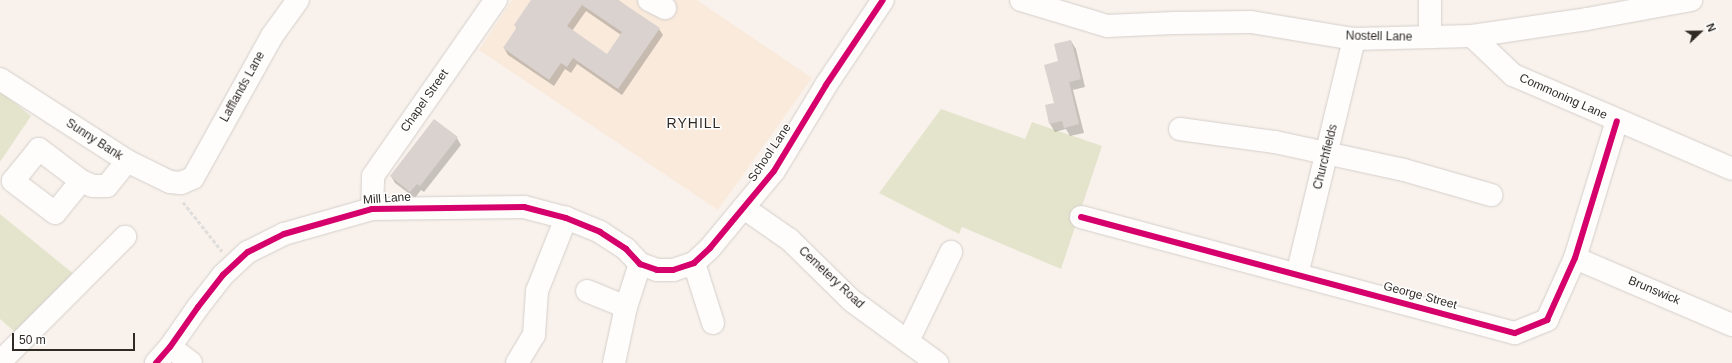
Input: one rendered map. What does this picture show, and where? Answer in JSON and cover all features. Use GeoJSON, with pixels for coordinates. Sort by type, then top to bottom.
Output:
{"type":"FeatureCollection","features":[{"type":"Feature","properties":{"kind":"street","name":"Lafflands Lane"},"geometry":{"type":"LineString","coordinates":[[193,178],[272,36],[298,0]]}},
{"type":"Feature","properties":{"kind":"street","name":"Chapel Street"},"geometry":{"type":"LineString","coordinates":[[372,209],[374,176],[496,0]]}},
{"type":"Feature","properties":{"kind":"street","name":"School Lane"},"geometry":{"type":"LineString","coordinates":[[640,264],[657,270],[673,270],[694,263],[710,248],[774,170],[826,86],[883,0]]}},
{"type":"Feature","properties":{"kind":"street","name":"Nostell Lane"},"geometry":{"type":"LineString","coordinates":[[1021,0],[1107,26],[1251,22],[1354,39],[1472,36],[1587,19],[1691,0]]}},
{"type":"Feature","properties":{"kind":"street"},"geometry":{"type":"LineString","coordinates":[[1430,0],[1430,37]]}},
{"type":"Feature","properties":{"kind":"street","name":"Commoning Lane"},"geometry":{"type":"LineString","coordinates":[[1472,36],[1513,75],[1617,121],[1732,169]]}},
{"type":"Feature","properties":{"kind":"street","name":"Churchfields"},"geometry":{"type":"LineString","coordinates":[[1297,275],[1354,39]]}},
{"type":"Feature","properties":{"kind":"street","name":"Sunny Bank"},"geometry":{"type":"LineString","coordinates":[[0,79],[127,161],[170,182],[181,183],[193,178]]}},
{"type":"Feature","properties":{"kind":"street","name":"George Street"},"geometry":{"type":"LineString","coordinates":[[1081,217],[1515,333],[1547,320],[1575,258],[1617,121]]}},
{"type":"Feature","properties":{"kind":"street"},"geometry":{"type":"LineString","coordinates":[[1180,129],[1275,142],[1327,155],[1404,170],[1491,195]]}},
{"type":"Feature","properties":{"kind":"street"},"geometry":{"type":"LineString","coordinates":[[81,181],[93,186],[107,186],[127,161]]}},
{"type":"Feature","properties":{"kind":"street","name":"Mill Lane"},"geometry":{"type":"LineString","coordinates":[[163,355],[223,275],[248,252],[284,234],[372,209],[524,207],[566,218],[600,232],[626,249],[640,264]]}},
{"type":"Feature","properties":{"kind":"street","name":"Cemetery Road"},"geometry":{"type":"LineString","coordinates":[[744,208],[790,240],[851,300],[937,363]]}},
{"type":"Feature","properties":{"kind":"street"},"geometry":{"type":"LineString","coordinates":[[517,363],[534,335],[535,303],[542,274],[566,218]]}},
{"type":"Feature","properties":{"kind":"street"},"geometry":{"type":"LineString","coordinates":[[0,362],[125,237]]}},
{"type":"Feature","properties":{"kind":"street"},"geometry":{"type":"LineString","coordinates":[[908,341],[951,252]]}},
{"type":"Feature","properties":{"kind":"street","name":"Brunswick"},"geometry":{"type":"LineString","coordinates":[[1575,258],[1732,325]]}},
{"type":"Feature","properties":{"kind":"street"},"geometry":{"type":"LineString","coordinates":[[694,263],[713,323]]}},
{"type":"Feature","properties":{"kind":"street"},"geometry":{"type":"LineString","coordinates":[[614,363],[626,307],[640,264]]}},
{"type":"Feature","properties":{"kind":"street"},"geometry":{"type":"LineString","coordinates":[[587,291],[626,307]]}},
{"type":"Feature","properties":{"kind":"street"},"geometry":{"type":"LineString","coordinates":[[163,355],[191,363]]}},
{"type":"Feature","properties":{"kind":"path"},"geometry":{"type":"LineString","coordinates":[[190,210],[233,266]]}},
{"type":"Feature","properties":{"kind":"shaded area"},"geometry":{"type":"Polygon","coordinates":[[[512,0],[697,0],[812,78],[718,210],[479,50],[512,0]]]}},
{"type":"Feature","properties":{"kind":"green space"},"geometry":{"type":"Polygon","coordinates":[[[0,91],[31,116],[0,162],[0,91]]]}},
{"type":"Feature","properties":{"kind":"green space"},"geometry":{"type":"Polygon","coordinates":[[[941,109],[1025,139],[1032,122],[1102,146],[1061,269],[962,227],[959,234],[879,193],[941,109]]]}},
{"type":"Feature","properties":{"kind":"green space"},"geometry":{"type":"Polygon","coordinates":[[[0,214],[75,275],[16,333],[0,319],[0,214]]]}},
{"type":"Feature","properties":{"kind":"building"},"geometry":{"type":"Polygon","coordinates":[[[531,0],[618,0],[660,28],[618,89],[573,58],[567,67],[561,63],[549,80],[503,48],[517,27],[514,25],[531,0]],[[582,5],[567,26],[607,54],[622,32],[582,5]]]}},
{"type":"Feature","properties":{"kind":"building"},"geometry":{"type":"Polygon","coordinates":[[[1071,40],[1081,79],[1069,82],[1079,124],[1064,128],[1062,121],[1049,124],[1045,105],[1054,103],[1044,65],[1058,61],[1054,44],[1071,40]]]}},
{"type":"Feature","properties":{"kind":"building"},"geometry":{"type":"Polygon","coordinates":[[[434,119],[458,137],[420,186],[417,184],[410,192],[390,176],[434,119]]]}},
{"type":"Feature","properties":{"kind":"cycle path"},"geometry":{"type":"LineString","coordinates":[[156,363],[170,347],[223,275],[248,252],[284,234],[372,209],[524,207],[566,218],[600,232],[626,249],[640,264],[657,270],[673,270],[694,263],[710,248],[774,171],[826,85],[883,0]]}},
{"type":"Feature","properties":{"kind":"cycle path"},"geometry":{"type":"LineString","coordinates":[[1081,217],[1515,333],[1547,320],[1575,258],[1617,121]]}},
{"type":"Feature","properties":{"kind":"district","name":"RYHILL"},"geometry":{"type":"Point","coordinates":[694,123]}}]}
